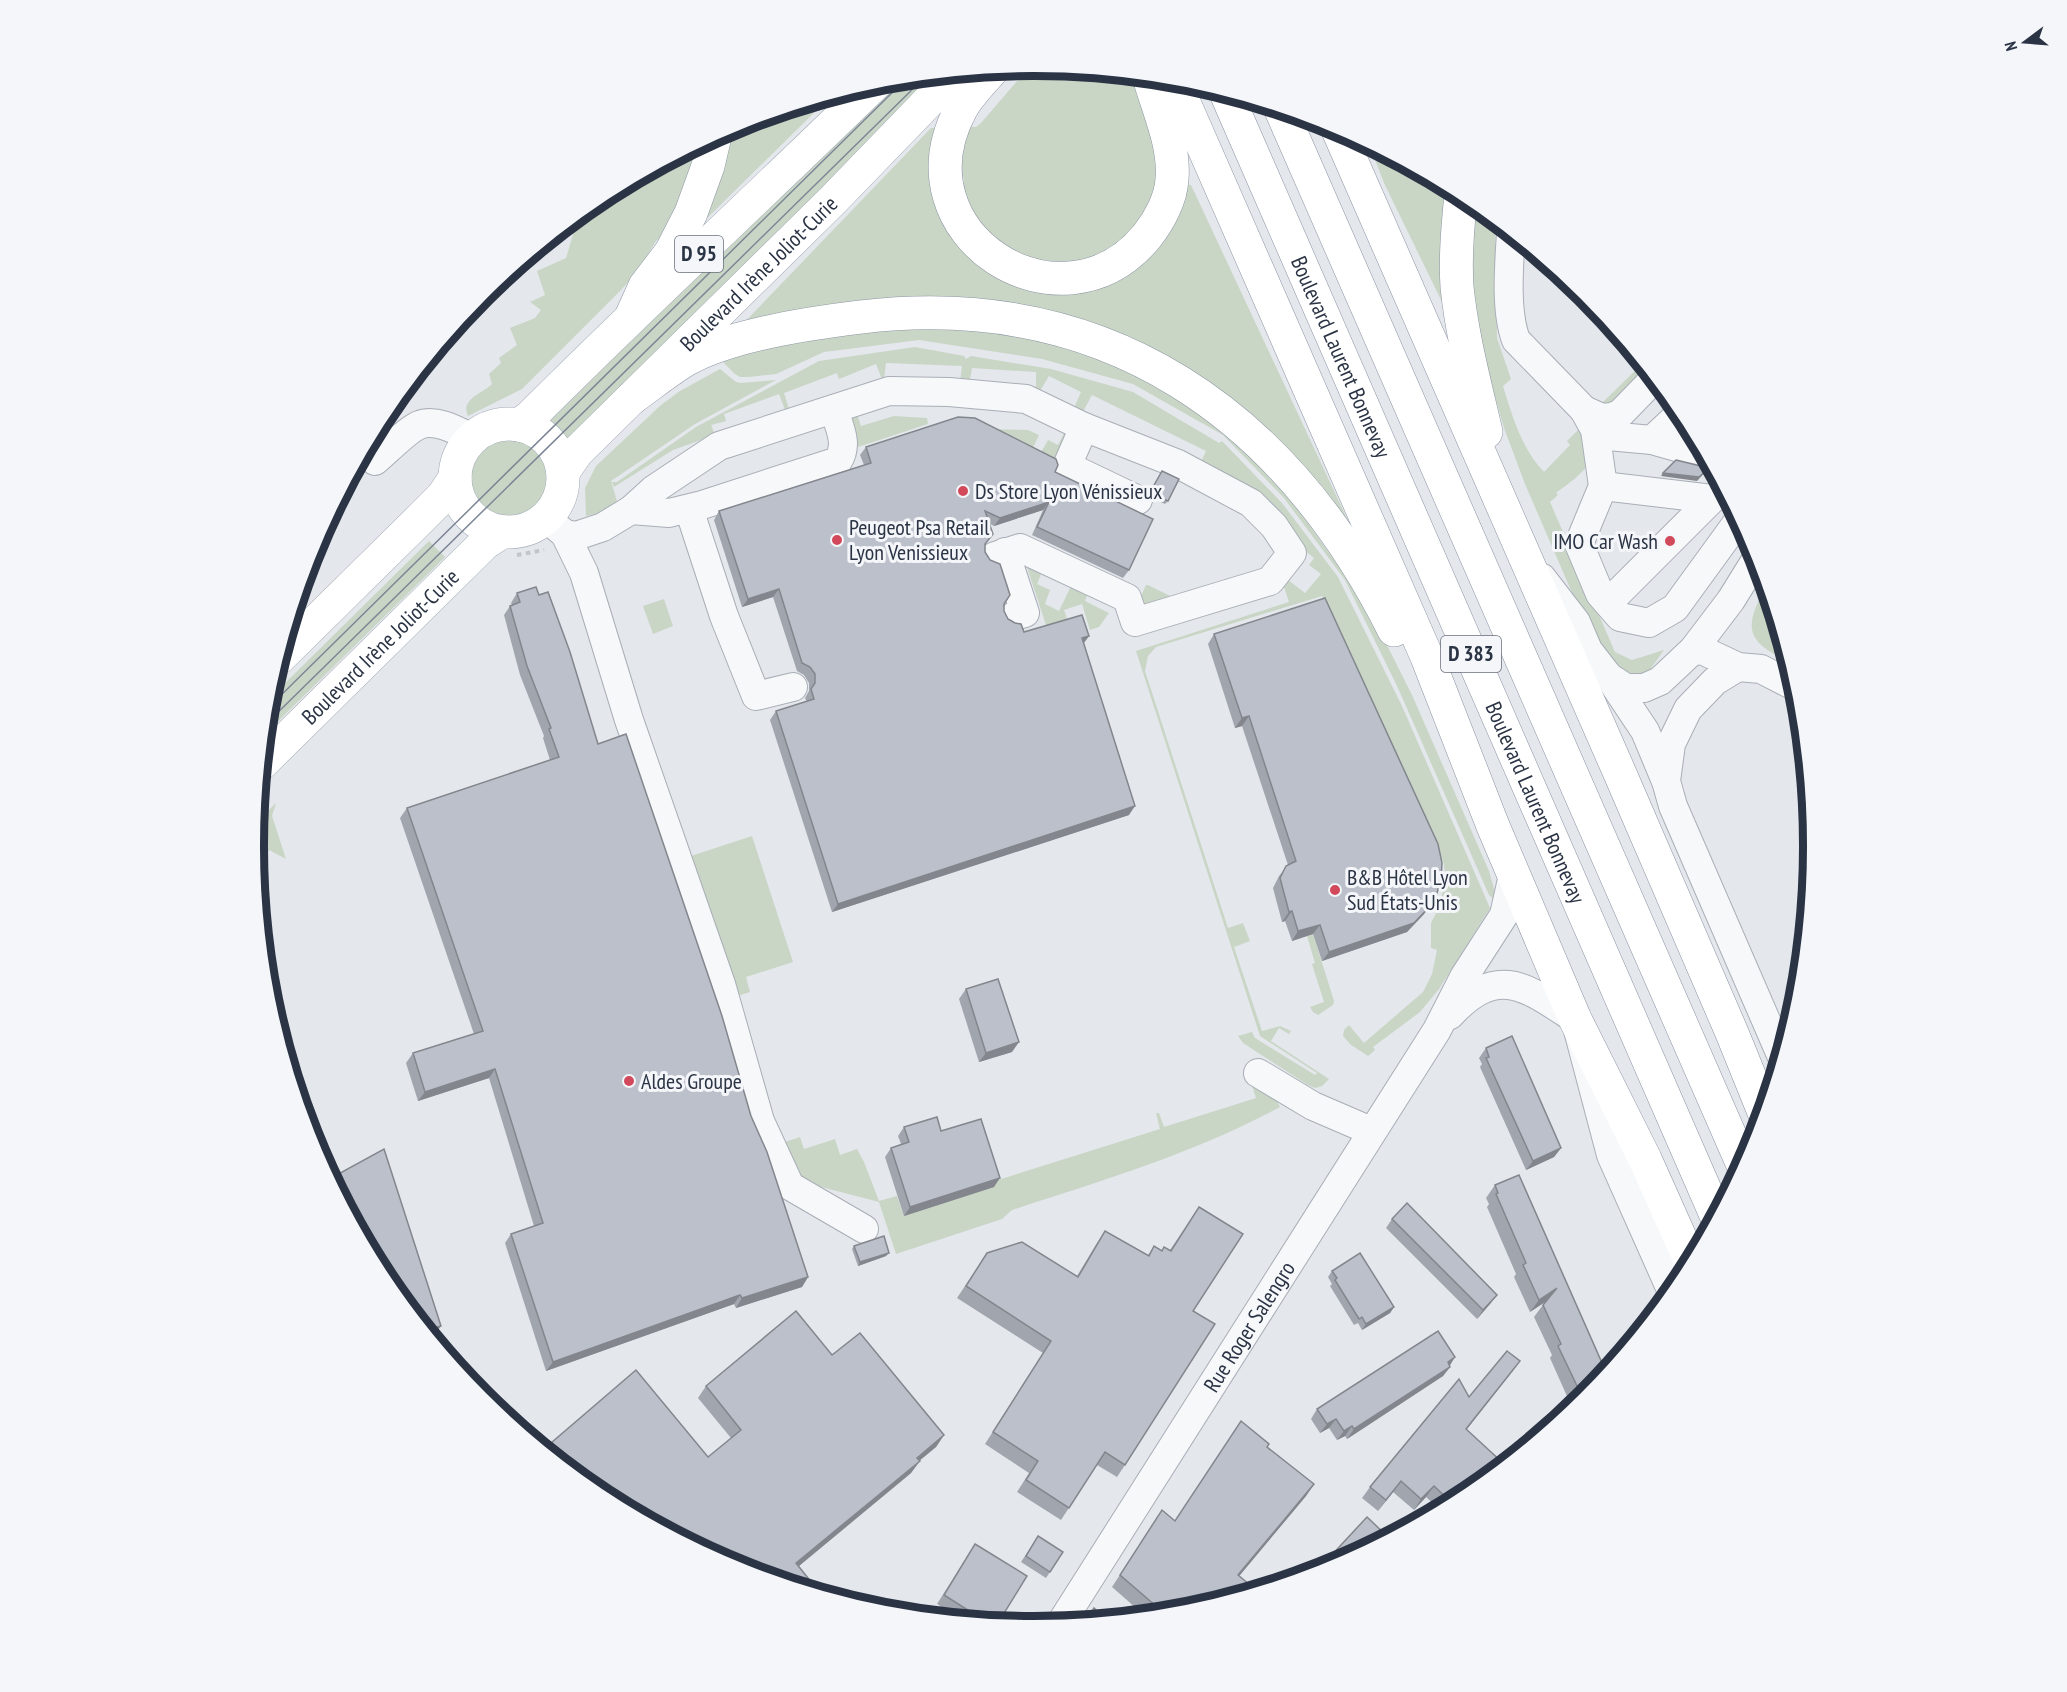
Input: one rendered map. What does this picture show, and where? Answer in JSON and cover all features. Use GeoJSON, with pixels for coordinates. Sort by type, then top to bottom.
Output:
{"type":"FeatureCollection","features":[{"type":"Feature","properties":{"kind":"main road"},"geometry":{"type":"LineString","coordinates":[[985,78],[961,109],[949,139],[946,155],[946,180],[951,202],[968,235],[991,257],[1016,270],[1038,276],[1062,278],[1090,274],[1127,256],[1155,226],[1165,206],[1172,182],[1173,164],[1151,86]]}},
{"type":"Feature","properties":{"kind":"main road","name":"Boulevard Irène Joliot-Curie"},"geometry":{"type":"LineString","coordinates":[[563,472],[577,452],[832,200],[948,82]]}},
{"type":"Feature","properties":{"kind":"main road"},"geometry":{"type":"LineString","coordinates":[[1178,90],[1427,657],[1482,800],[1575,1019],[1645,1159],[1687,1252]]}},
{"type":"Feature","properties":{"kind":"main road","name":"D 95"},"geometry":{"type":"LineString","coordinates":[[519,425],[530,417],[632,315],[721,234],[863,96]]}},
{"type":"Feature","properties":{"kind":"main road","name":"Boulevard Laurent Bonnevay"},"geometry":{"type":"LineString","coordinates":[[1230,102],[1713,1207]]}},
{"type":"Feature","properties":{"kind":"main road","name":"Boulevard Laurent Bonnevay"},"geometry":{"type":"LineString","coordinates":[[1285,118],[1738,1154]]}},
{"type":"Feature","properties":{"kind":"main road"},"geometry":{"type":"LineString","coordinates":[[1343,142],[1759,1100]]}},
{"type":"Feature","properties":{"kind":"main road"},"geometry":{"type":"LineString","coordinates":[[632,315],[645,286],[671,252],[691,213],[713,147]]}},
{"type":"Feature","properties":{"kind":"main road"},"geometry":{"type":"LineString","coordinates":[[1460,205],[1457,231],[1457,286],[1504,509]]}},
{"type":"Feature","properties":{"kind":"main road"},"geometry":{"type":"LineString","coordinates":[[632,398],[685,361],[716,348],[797,327],[878,315],[923,312],[961,313],[1036,323],[1089,338],[1136,357],[1168,374],[1211,403],[1264,447],[1297,482],[1338,535],[1376,595],[1482,800]]}},
{"type":"Feature","properties":{"kind":"main road"},"geometry":{"type":"LineString","coordinates":[[290,647],[443,496],[455,478],[460,456],[472,438],[486,429],[502,424],[519,425],[531,429],[552,444],[563,472],[556,526],[502,532],[483,525],[466,511],[460,501],[455,478]]}},
{"type":"Feature","properties":{"kind":"main road","name":"Boulevard Irène Joliot-Curie"},"geometry":{"type":"LineString","coordinates":[[270,752],[485,543],[502,532]]}},
{"type":"Feature","properties":{"kind":"street"},"geometry":{"type":"LineString","coordinates":[[1510,243],[1511,317],[1516,340],[1584,410],[1595,428],[1608,436],[1652,440],[1694,452]]}},
{"type":"Feature","properties":{"kind":"street"},"geometry":{"type":"LineString","coordinates":[[1584,410],[1602,418],[1612,417],[1621,412],[1649,384]]}},
{"type":"Feature","properties":{"kind":"street"},"geometry":{"type":"LineString","coordinates":[[556,526],[576,536],[603,527],[631,510],[653,490],[719,446],[889,390],[948,392],[1026,399],[1084,427],[1178,464],[1251,503],[1274,526],[1292,553],[1270,580],[1136,622],[1127,598],[1020,548],[1000,554],[1025,613],[1014,616]]}},
{"type":"Feature","properties":{"kind":"street"},"geometry":{"type":"LineString","coordinates":[[631,510],[669,513],[838,461],[844,452],[834,409]]}},
{"type":"Feature","properties":{"kind":"street"},"geometry":{"type":"LineString","coordinates":[[1584,410],[1595,430],[1603,486],[1579,544],[1600,594],[1620,617],[1649,623],[1676,608],[1733,528]]}},
{"type":"Feature","properties":{"kind":"street"},"geometry":{"type":"LineString","coordinates":[[1652,440],[1674,420]]}},
{"type":"Feature","properties":{"kind":"street"},"geometry":{"type":"LineString","coordinates":[[375,461],[419,425],[430,423],[444,426],[458,430],[472,438]]}},
{"type":"Feature","properties":{"kind":"street"},"geometry":{"type":"LineString","coordinates":[[1084,427],[1067,466],[1138,500]]}},
{"type":"Feature","properties":{"kind":"street"},"geometry":{"type":"LineString","coordinates":[[1603,486],[1718,496]]}},
{"type":"Feature","properties":{"kind":"street"},"geometry":{"type":"LineString","coordinates":[[1608,603],[1718,496]]}},
{"type":"Feature","properties":{"kind":"street"},"geometry":{"type":"LineString","coordinates":[[689,508],[724,615],[756,696],[793,687]]}},
{"type":"Feature","properties":{"kind":"street"},"geometry":{"type":"LineString","coordinates":[[556,526],[584,573],[629,720],[721,984],[760,1121],[790,1186],[864,1229]]}},
{"type":"Feature","properties":{"kind":"street"},"geometry":{"type":"LineString","coordinates":[[1524,555],[1576,622],[1588,650],[1645,731],[1666,781],[1673,806],[1777,1045]]}},
{"type":"Feature","properties":{"kind":"street"},"geometry":{"type":"LineString","coordinates":[[1609,677],[1626,688],[1644,688],[1660,681],[1693,650],[1731,600],[1750,569]]}},
{"type":"Feature","properties":{"kind":"street"},"geometry":{"type":"LineString","coordinates":[[1693,650],[1704,651],[1738,667],[1761,669],[1785,681]]}},
{"type":"Feature","properties":{"kind":"street"},"geometry":{"type":"LineString","coordinates":[[1666,781],[1671,744],[1688,709],[1715,681],[1738,667]]}},
{"type":"Feature","properties":{"kind":"street","name":"Rue Roger Salengro"},"geometry":{"type":"LineString","coordinates":[[1066,1615],[1437,1030],[1464,977],[1504,915],[1513,875]]}},
{"type":"Feature","properties":{"kind":"street","name":"Rue Roger Salengro"},"geometry":{"type":"LineString","coordinates":[[1437,1030],[1464,1000],[1492,985],[1500,984],[1520,987],[1575,1019]]}},
{"type":"Feature","properties":{"kind":"street"},"geometry":{"type":"LineString","coordinates":[[1575,1019],[1611,1155],[1667,1282]]}},
{"type":"Feature","properties":{"kind":"street"},"geometry":{"type":"LineString","coordinates":[[1258,1073],[1313,1106],[1371,1131]]}},
{"type":"Feature","properties":{"kind":"green space"},"geometry":{"type":"Polygon","coordinates":[[[1021,77],[1084,78],[1142,84],[1158,160],[1156,186],[1144,213],[1131,232],[1114,246],[1094,256],[1072,262],[1034,260],[1010,251],[976,219],[966,199],[961,159],[967,127],[976,127],[1021,77]]]}},
{"type":"Feature","properties":{"kind":"green space"},"geometry":{"type":"Polygon","coordinates":[[[933,83],[565,445],[559,435],[544,422],[879,92],[933,83]]]}},
{"type":"Feature","properties":{"kind":"green space"},"geometry":{"type":"Polygon","coordinates":[[[820,107],[689,236],[720,144],[786,117],[820,107]]]}},
{"type":"Feature","properties":{"kind":"green space"},"geometry":{"type":"Polygon","coordinates":[[[931,128],[940,128],[931,182],[942,220],[952,237],[980,266],[997,277],[1034,290],[1098,284],[1131,273],[1155,249],[1188,185],[1191,185],[1350,525],[1345,525],[1270,441],[1054,318],[737,330],[931,128]]]}},
{"type":"Feature","properties":{"kind":"green space"},"geometry":{"type":"Polygon","coordinates":[[[697,154],[691,176],[663,235],[656,241],[635,275],[522,389],[468,416],[466,410],[469,401],[492,384],[489,374],[501,363],[499,358],[517,345],[510,328],[535,318],[541,310],[530,302],[545,295],[537,271],[566,258],[575,229],[606,206],[697,154]]]}},
{"type":"Feature","properties":{"kind":"green space"},"geometry":{"type":"Polygon","coordinates":[[[1374,156],[1451,200],[1445,308],[1384,183],[1374,156]]]}},
{"type":"Feature","properties":{"kind":"green space"},"geometry":{"type":"Polygon","coordinates":[[[1474,215],[1495,231],[1497,338],[1511,379],[1503,386],[1514,420],[1524,443],[1544,472],[1570,445],[1567,441],[1583,425],[1590,451],[1588,464],[1576,478],[1556,493],[1558,495],[1550,502],[1615,652],[1632,660],[1664,650],[1649,671],[1641,675],[1622,671],[1589,632],[1525,484],[1504,428],[1483,356],[1472,278],[1474,215]]]}},
{"type":"Feature","properties":{"kind":"green space"},"geometry":{"type":"Polygon","coordinates":[[[986,329],[1087,351],[1190,403],[1277,480],[1355,589],[1388,647],[1412,695],[1489,871],[1495,900],[1489,895],[1398,688],[1345,580],[1284,498],[1223,435],[1133,384],[1042,359],[919,340],[824,352],[776,374],[749,377],[740,377],[722,361],[723,356],[850,330],[986,329]]]}},
{"type":"Feature","properties":{"kind":"green space"},"geometry":{"type":"Polygon","coordinates":[[[915,347],[964,356],[966,359],[971,356],[1051,369],[1133,392],[1219,443],[1222,441],[1282,503],[1338,577],[1402,706],[1490,908],[1439,989],[1420,1012],[1373,1047],[1375,1050],[1368,1056],[1351,1045],[1343,1036],[1344,1030],[1349,1025],[1364,1043],[1423,992],[1432,974],[1437,950],[1431,948],[1431,923],[1440,905],[1445,878],[1444,864],[1436,842],[1322,596],[1156,647],[1148,656],[1145,671],[1228,928],[1243,923],[1250,941],[1234,947],[1262,1031],[1280,1026],[1291,1031],[1289,1034],[1279,1028],[1271,1041],[1329,1079],[1322,1086],[1315,1088],[1308,1085],[1243,1043],[1238,1036],[1252,1032],[1255,1038],[1315,1075],[1317,1073],[1260,1036],[1136,651],[1289,602],[1281,578],[1283,576],[1305,593],[1321,574],[1309,565],[1314,558],[1200,464],[1206,451],[1092,395],[1079,419],[1071,415],[1081,392],[1049,376],[1040,391],[1036,388],[1036,372],[972,368],[969,385],[960,382],[962,366],[886,363],[884,379],[876,364],[839,379],[837,373],[784,393],[789,409],[785,410],[779,394],[724,414],[726,421],[711,425],[715,435],[673,450],[614,487],[612,482],[617,482],[696,427],[819,361],[915,347]]]}},
{"type":"Feature","properties":{"kind":"green space"},"geometry":{"type":"Polygon","coordinates":[[[720,369],[736,382],[741,383],[776,380],[695,424],[611,481],[619,508],[586,516],[585,488],[596,466],[661,405],[680,391],[720,369]]]}},
{"type":"Feature","properties":{"kind":"green space"},"geometry":{"type":"Polygon","coordinates":[[[1637,369],[1642,376],[1608,409],[1602,403],[1637,369]]]}},
{"type":"Feature","properties":{"kind":"green space"},"geometry":{"type":"Polygon","coordinates":[[[856,411],[861,426],[894,416],[927,418],[928,424],[858,447],[846,414],[856,411]]]}},
{"type":"Feature","properties":{"kind":"green space"},"geometry":{"type":"Polygon","coordinates":[[[1067,427],[1071,429],[1058,463],[1040,454],[1048,440],[1058,445],[1067,427]]]}},
{"type":"Feature","properties":{"kind":"green space"},"geometry":{"type":"Polygon","coordinates":[[[986,429],[1028,430],[1039,435],[1031,452],[986,429]]]}},
{"type":"Feature","properties":{"kind":"green space"},"geometry":{"type":"Polygon","coordinates":[[[509,440],[524,443],[537,451],[545,464],[548,479],[545,494],[537,507],[524,515],[509,518],[494,515],[481,507],[473,494],[470,479],[473,464],[481,451],[494,443],[509,440]]]}},
{"type":"Feature","properties":{"kind":"green space"},"geometry":{"type":"Polygon","coordinates":[[[429,541],[445,557],[274,725],[281,687],[429,541]]]}},
{"type":"Feature","properties":{"kind":"green space"},"geometry":{"type":"Polygon","coordinates":[[[1025,561],[1043,569],[1037,584],[1050,590],[1045,604],[1059,611],[1073,582],[1089,590],[1085,601],[1109,613],[1099,627],[1090,630],[1082,604],[1064,610],[1069,624],[1048,631],[1025,561]]]}},
{"type":"Feature","properties":{"kind":"green space"},"geometry":{"type":"Polygon","coordinates":[[[1148,585],[1180,601],[1137,605],[1148,585]]]}},
{"type":"Feature","properties":{"kind":"green space"},"geometry":{"type":"Polygon","coordinates":[[[1761,596],[1779,657],[1765,648],[1753,634],[1753,616],[1761,596]]]}},
{"type":"Feature","properties":{"kind":"green space"},"geometry":{"type":"Polygon","coordinates":[[[664,599],[673,626],[653,634],[643,606],[664,599]]]}},
{"type":"Feature","properties":{"kind":"green space"},"geometry":{"type":"Polygon","coordinates":[[[276,803],[272,816],[286,859],[269,850],[264,858],[265,814],[276,803]]]}},
{"type":"Feature","properties":{"kind":"green space"},"geometry":{"type":"Polygon","coordinates":[[[752,836],[793,962],[746,977],[750,992],[734,997],[688,857],[752,836]]]}},
{"type":"Feature","properties":{"kind":"green space"},"geometry":{"type":"Polygon","coordinates":[[[1313,934],[1334,1001],[1333,1005],[1318,1015],[1310,1007],[1324,1002],[1312,964],[1315,963],[1307,936],[1313,934]]]}},
{"type":"Feature","properties":{"kind":"green space"},"geometry":{"type":"Polygon","coordinates":[[[1251,1083],[1274,1095],[1280,1107],[1182,1152],[1012,1210],[1002,1219],[896,1254],[879,1202],[806,1183],[798,1178],[782,1143],[800,1137],[804,1149],[835,1139],[840,1155],[857,1149],[879,1201],[897,1196],[904,1216],[998,1180],[1160,1129],[1156,1113],[1159,1113],[1164,1127],[1256,1098],[1251,1083]]]}},
{"type":"Feature","properties":{"kind":"building"},"geometry":{"type":"Polygon","coordinates":[[[958,417],[975,418],[1056,459],[1058,465],[1055,472],[1153,519],[1129,570],[1037,527],[1049,502],[1000,518],[985,511],[993,534],[985,544],[985,552],[990,560],[1000,564],[1010,595],[1004,604],[1004,611],[1008,619],[1021,624],[1024,632],[1082,615],[1089,636],[1082,638],[1135,806],[838,904],[776,711],[814,699],[811,689],[815,683],[815,674],[810,667],[802,663],[779,589],[748,599],[719,511],[871,463],[866,447],[958,417]]]}},
{"type":"Feature","properties":{"kind":"building"},"geometry":{"type":"Polygon","coordinates":[[[1676,460],[1703,467],[1705,471],[1699,477],[1663,473],[1676,460]]]}},
{"type":"Feature","properties":{"kind":"building"},"geometry":{"type":"Polygon","coordinates":[[[1162,471],[1179,479],[1168,501],[1157,496],[1153,487],[1162,471]]]}},
{"type":"Feature","properties":{"kind":"building","name":"Aldes Groupe"},"geometry":{"type":"Polygon","coordinates":[[[536,587],[539,595],[548,592],[570,652],[598,744],[626,734],[722,1016],[751,1116],[767,1152],[808,1277],[742,1298],[740,1295],[553,1362],[511,1234],[543,1223],[495,1069],[425,1092],[413,1053],[483,1031],[407,808],[559,757],[549,729],[551,728],[527,666],[510,606],[520,602],[517,593],[536,587]]]}},
{"type":"Feature","properties":{"kind":"building"},"geometry":{"type":"Polygon","coordinates":[[[1325,598],[1438,844],[1442,863],[1437,893],[1431,905],[1414,923],[1329,952],[1320,925],[1298,931],[1292,911],[1289,912],[1280,878],[1286,866],[1296,861],[1249,716],[1242,718],[1214,634],[1325,598]]]}},
{"type":"Feature","properties":{"kind":"building"},"geometry":{"type":"Polygon","coordinates":[[[998,979],[1019,1042],[986,1053],[966,989],[998,979]]]}},
{"type":"Feature","properties":{"kind":"building"},"geometry":{"type":"Polygon","coordinates":[[[1512,1036],[1561,1148],[1533,1161],[1486,1058],[1489,1057],[1486,1048],[1512,1036]]]}},
{"type":"Feature","properties":{"kind":"building"},"geometry":{"type":"Polygon","coordinates":[[[937,1117],[941,1131],[981,1119],[1000,1178],[910,1207],[891,1148],[909,1142],[904,1127],[937,1117]]]}},
{"type":"Feature","properties":{"kind":"building"},"geometry":{"type":"Polygon","coordinates":[[[384,1149],[441,1326],[434,1328],[394,1274],[367,1231],[338,1174],[384,1149]]]}},
{"type":"Feature","properties":{"kind":"building"},"geometry":{"type":"Polygon","coordinates":[[[1519,1175],[1602,1364],[1579,1389],[1558,1346],[1561,1344],[1543,1305],[1557,1288],[1539,1300],[1523,1265],[1526,1263],[1496,1194],[1498,1193],[1495,1185],[1519,1175]]]}},
{"type":"Feature","properties":{"kind":"building"},"geometry":{"type":"Polygon","coordinates":[[[1407,1203],[1497,1295],[1483,1310],[1392,1219],[1407,1203]]]}},
{"type":"Feature","properties":{"kind":"building"},"geometry":{"type":"Polygon","coordinates":[[[1199,1207],[1243,1234],[1193,1311],[1215,1324],[1125,1465],[1105,1452],[1069,1508],[1026,1480],[1038,1461],[993,1432],[1051,1341],[966,1286],[987,1253],[1022,1242],[1078,1277],[1105,1231],[1149,1256],[1154,1246],[1162,1251],[1164,1247],[1171,1251],[1199,1207]]]}},
{"type":"Feature","properties":{"kind":"building"},"geometry":{"type":"Polygon","coordinates":[[[884,1236],[889,1253],[860,1262],[854,1246],[884,1236]]]}},
{"type":"Feature","properties":{"kind":"building"},"geometry":{"type":"Polygon","coordinates":[[[1360,1253],[1394,1307],[1366,1324],[1362,1317],[1359,1319],[1332,1271],[1360,1253]]]}},
{"type":"Feature","properties":{"kind":"building"},"geometry":{"type":"Polygon","coordinates":[[[796,1311],[832,1355],[860,1333],[944,1435],[917,1458],[920,1461],[796,1563],[812,1582],[739,1557],[693,1536],[606,1486],[550,1444],[636,1370],[708,1457],[741,1430],[706,1386],[796,1311]]]}},
{"type":"Feature","properties":{"kind":"building"},"geometry":{"type":"Polygon","coordinates":[[[1438,1331],[1455,1357],[1448,1362],[1450,1367],[1354,1429],[1352,1426],[1344,1431],[1336,1419],[1327,1424],[1317,1409],[1438,1331]]]}},
{"type":"Feature","properties":{"kind":"building"},"geometry":{"type":"Polygon","coordinates":[[[1507,1351],[1520,1361],[1466,1429],[1498,1459],[1445,1496],[1434,1486],[1421,1499],[1401,1481],[1386,1500],[1370,1487],[1459,1379],[1469,1397],[1507,1351]]]}},
{"type":"Feature","properties":{"kind":"building"},"geometry":{"type":"Polygon","coordinates":[[[1241,1421],[1269,1444],[1267,1447],[1314,1484],[1238,1575],[1249,1584],[1184,1601],[1155,1606],[1120,1575],[1162,1510],[1175,1521],[1241,1421]]]}},
{"type":"Feature","properties":{"kind":"building"},"geometry":{"type":"Polygon","coordinates":[[[1367,1517],[1382,1532],[1374,1536],[1331,1555],[1367,1517]]]}},
{"type":"Feature","properties":{"kind":"building"},"geometry":{"type":"Polygon","coordinates":[[[1038,1536],[1063,1552],[1050,1572],[1026,1556],[1038,1536]]]}},
{"type":"Feature","properties":{"kind":"building"},"geometry":{"type":"Polygon","coordinates":[[[975,1544],[1027,1576],[1003,1615],[972,1613],[944,1595],[975,1544]]]}},
{"type":"Feature","properties":{"kind":"tram line"},"geometry":{"type":"LineString","coordinates":[[276,714],[916,86]]}},
{"type":"Feature","properties":{"kind":"tram line"},"geometry":{"type":"LineString","coordinates":[[279,697],[896,89]]}},
{"type":"Feature","properties":{"kind":"place","name":"Ds Store Lyon Vénissieux"},"geometry":{"type":"Point","coordinates":[963,491]}},
{"type":"Feature","properties":{"kind":"place","name":"Peugeot Psa Retail Lyon Venissieux"},"geometry":{"type":"Point","coordinates":[837,540]}},
{"type":"Feature","properties":{"kind":"place","name":"IMO Car Wash"},"geometry":{"type":"Point","coordinates":[1670,541]}},
{"type":"Feature","properties":{"kind":"place","name":"B&B Hôtel Lyon Sud États-Unis"},"geometry":{"type":"Point","coordinates":[1335,890]}},
{"type":"Feature","properties":{"kind":"place","name":"Aldes Groupe"},"geometry":{"type":"Point","coordinates":[629,1081]}}]}
